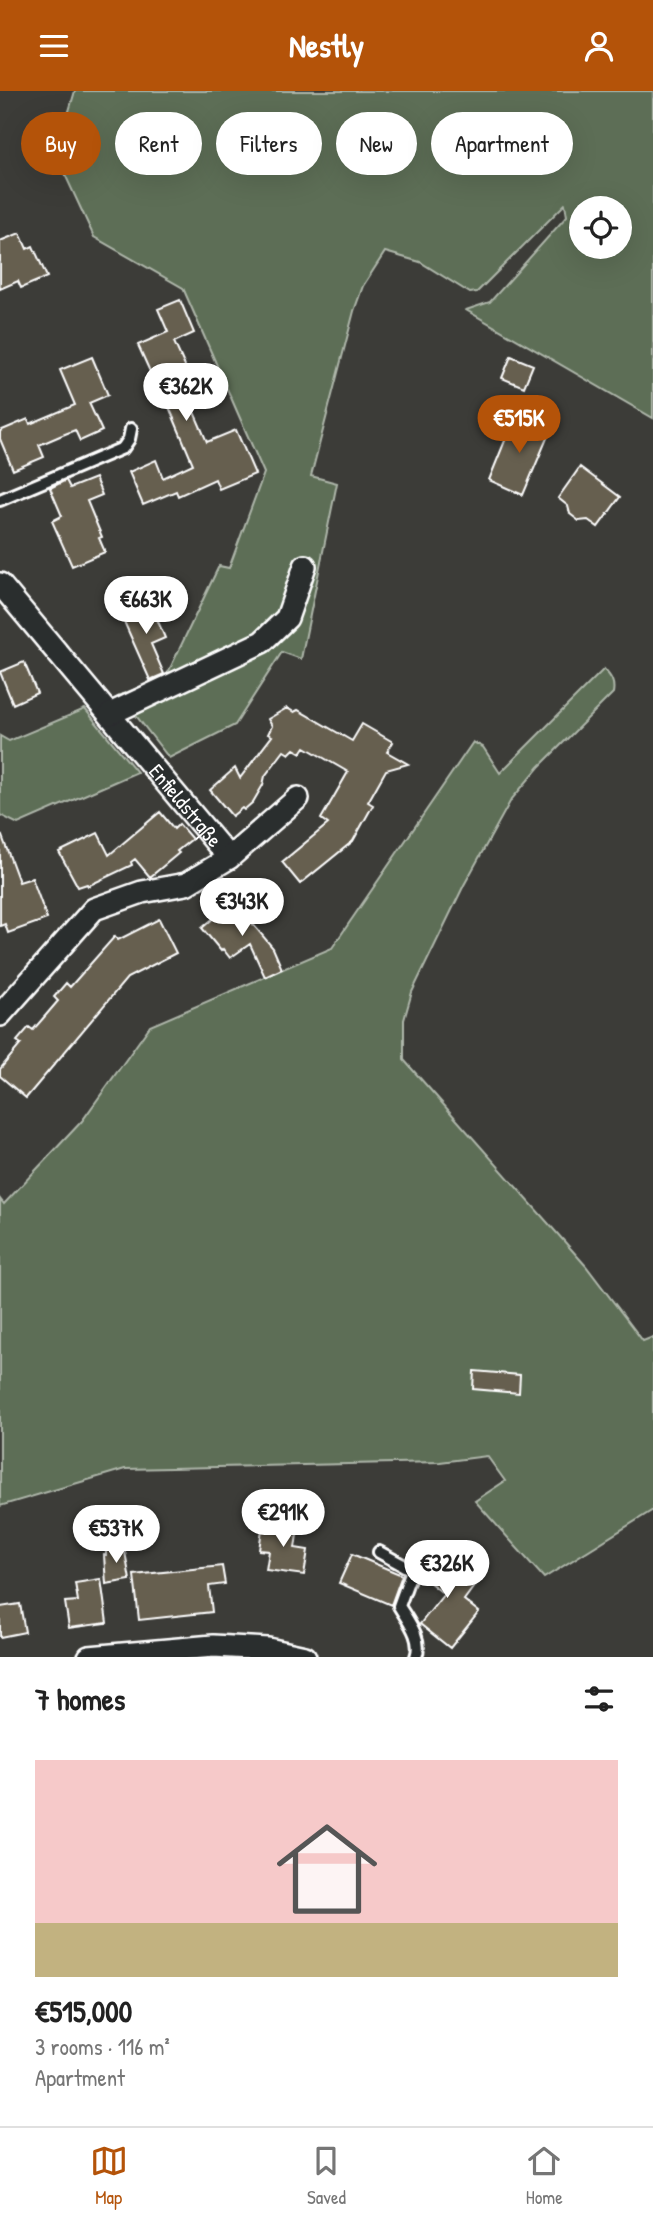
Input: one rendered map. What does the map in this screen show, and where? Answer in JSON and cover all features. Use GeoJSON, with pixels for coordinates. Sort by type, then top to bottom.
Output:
{"type":"FeatureCollection","features":[{"type":"Feature","properties":{"kind":"street"},"geometry":{"type":"LineString","coordinates":[[110,714],[262,642],[287,618],[305,566]]}},
{"type":"Feature","properties":{"kind":"street","name":"Enfieldstraße"},"geometry":{"type":"LineString","coordinates":[[0,584],[229,858],[299,798]]}},
{"type":"Feature","properties":{"kind":"street"},"geometry":{"type":"LineString","coordinates":[[0,1015],[94,909],[142,893],[186,884],[229,858]]}},
{"type":"Feature","properties":{"kind":"street"},"geometry":{"type":"LineString","coordinates":[[89,1657],[213,1646],[268,1649],[305,1657]]}},
{"type":"Feature","properties":{"kind":"lane"},"geometry":{"type":"LineString","coordinates":[[0,500],[122,448],[129,439],[131,429]]}},
{"type":"Feature","properties":{"kind":"lane"},"geometry":{"type":"LineString","coordinates":[[379,1552],[411,1570],[399,1606],[418,1640],[419,1651],[416,1657]]}},
{"type":"Feature","properties":{"kind":"green space"},"geometry":{"type":"Polygon","coordinates":[[[75,91],[653,91],[653,418],[466,310],[490,302],[567,216],[565,204],[477,292],[470,293],[420,262],[385,252],[363,286],[354,311],[311,476],[337,483],[301,659],[282,652],[235,725],[169,758],[120,695],[166,677],[219,566],[229,568],[264,473],[183,288],[94,237],[65,175],[101,175],[101,112],[69,112],[75,91]]]}},
{"type":"Feature","properties":{"kind":"green space"},"geometry":{"type":"Polygon","coordinates":[[[604,669],[612,680],[613,693],[539,767],[511,800],[464,885],[412,992],[404,1020],[404,1060],[586,1266],[643,1341],[653,1337],[653,1510],[544,1578],[475,1501],[505,1481],[487,1456],[440,1462],[125,1469],[0,1506],[0,1199],[4,1204],[82,1121],[150,1026],[332,948],[473,742],[483,747],[500,773],[604,669]]]}},
{"type":"Feature","properties":{"kind":"green space"},"geometry":{"type":"Polygon","coordinates":[[[85,709],[137,772],[18,824],[0,815],[0,736],[9,741],[85,709]]]}},
{"type":"Feature","properties":{"kind":"building"},"geometry":{"type":"Polygon","coordinates":[[[20,233],[27,249],[33,246],[47,277],[21,288],[18,281],[0,289],[0,241],[20,233]]]}},
{"type":"Feature","properties":{"kind":"building"},"geometry":{"type":"Polygon","coordinates":[[[180,300],[194,333],[174,342],[187,371],[178,375],[207,442],[236,430],[255,474],[219,489],[215,479],[178,496],[176,491],[143,505],[129,472],[156,460],[163,478],[193,464],[159,383],[156,385],[138,345],[168,332],[158,309],[180,300]]]}},
{"type":"Feature","properties":{"kind":"building"},"geometry":{"type":"Polygon","coordinates":[[[511,356],[533,365],[524,387],[502,378],[511,356]]]}},
{"type":"Feature","properties":{"kind":"building"},"geometry":{"type":"Polygon","coordinates":[[[92,357],[108,395],[89,403],[102,431],[80,441],[75,430],[39,445],[44,457],[13,470],[0,439],[0,431],[28,419],[30,424],[75,405],[60,370],[92,357]]]}},
{"type":"Feature","properties":{"kind":"building"},"geometry":{"type":"Polygon","coordinates":[[[515,416],[550,431],[523,495],[489,480],[515,416]]]}},
{"type":"Feature","properties":{"kind":"building"},"geometry":{"type":"Polygon","coordinates":[[[580,467],[620,497],[598,527],[588,520],[579,521],[558,498],[580,467]]]}},
{"type":"Feature","properties":{"kind":"building"},"geometry":{"type":"Polygon","coordinates":[[[95,478],[102,495],[87,501],[102,537],[99,538],[105,552],[72,566],[52,521],[62,516],[50,488],[66,480],[70,488],[95,478]]]}},
{"type":"Feature","properties":{"kind":"building"},"geometry":{"type":"Polygon","coordinates":[[[149,600],[165,638],[151,644],[164,674],[150,680],[122,617],[136,610],[134,606],[149,600]]]}},
{"type":"Feature","properties":{"kind":"building"},"geometry":{"type":"Polygon","coordinates":[[[24,662],[37,693],[13,704],[0,672],[24,662]]]}},
{"type":"Feature","properties":{"kind":"building"},"geometry":{"type":"Polygon","coordinates":[[[287,708],[294,712],[298,710],[352,741],[362,724],[393,742],[387,752],[408,764],[386,770],[368,802],[373,805],[353,841],[300,884],[282,862],[328,824],[321,819],[348,772],[305,747],[301,753],[294,749],[289,754],[284,751],[265,776],[253,802],[232,816],[210,790],[235,768],[240,778],[272,736],[268,734],[272,726],[268,719],[287,708]]]}},
{"type":"Feature","properties":{"kind":"building"},"geometry":{"type":"Polygon","coordinates":[[[160,812],[174,829],[179,824],[192,839],[177,851],[179,853],[150,877],[135,859],[131,862],[132,865],[88,886],[78,887],[59,852],[98,833],[109,855],[160,812]]]}},
{"type":"Feature","properties":{"kind":"building"},"geometry":{"type":"Polygon","coordinates":[[[2,836],[19,882],[32,878],[47,919],[8,933],[5,924],[0,926],[2,836]]]}},
{"type":"Feature","properties":{"kind":"building"},"geometry":{"type":"Polygon","coordinates":[[[235,903],[273,948],[282,969],[265,977],[250,944],[230,958],[202,928],[235,903]]]}},
{"type":"Feature","properties":{"kind":"building"},"geometry":{"type":"Polygon","coordinates":[[[159,919],[176,953],[127,978],[26,1098],[0,1076],[0,1069],[21,1044],[17,1041],[29,1027],[33,1030],[58,1001],[54,997],[66,983],[70,987],[115,936],[118,940],[159,919]]]}},
{"type":"Feature","properties":{"kind":"building"},"geometry":{"type":"Polygon","coordinates":[[[474,1371],[520,1375],[519,1393],[473,1389],[474,1371]]]}},
{"type":"Feature","properties":{"kind":"building"},"geometry":{"type":"Polygon","coordinates":[[[263,1522],[298,1528],[295,1548],[308,1550],[304,1575],[266,1570],[269,1551],[259,1550],[263,1522]]]}},
{"type":"Feature","properties":{"kind":"building"},"geometry":{"type":"Polygon","coordinates":[[[124,1546],[130,1580],[106,1584],[106,1548],[124,1546]]]}},
{"type":"Feature","properties":{"kind":"building"},"geometry":{"type":"Polygon","coordinates":[[[431,1549],[475,1585],[464,1600],[479,1612],[450,1648],[420,1624],[444,1594],[419,1574],[419,1567],[431,1549]]]}},
{"type":"Feature","properties":{"kind":"building"},"geometry":{"type":"Polygon","coordinates":[[[352,1554],[402,1575],[391,1605],[339,1583],[352,1554]]]}},
{"type":"Feature","properties":{"kind":"building"},"geometry":{"type":"Polygon","coordinates":[[[222,1566],[225,1584],[209,1586],[212,1612],[139,1620],[134,1575],[222,1566]]]}},
{"type":"Feature","properties":{"kind":"building"},"geometry":{"type":"Polygon","coordinates":[[[101,1579],[107,1623],[69,1628],[65,1602],[78,1601],[75,1583],[101,1579]]]}},
{"type":"Feature","properties":{"kind":"building"},"geometry":{"type":"Polygon","coordinates":[[[20,1604],[25,1632],[0,1637],[0,1607],[20,1604]]]}}]}
